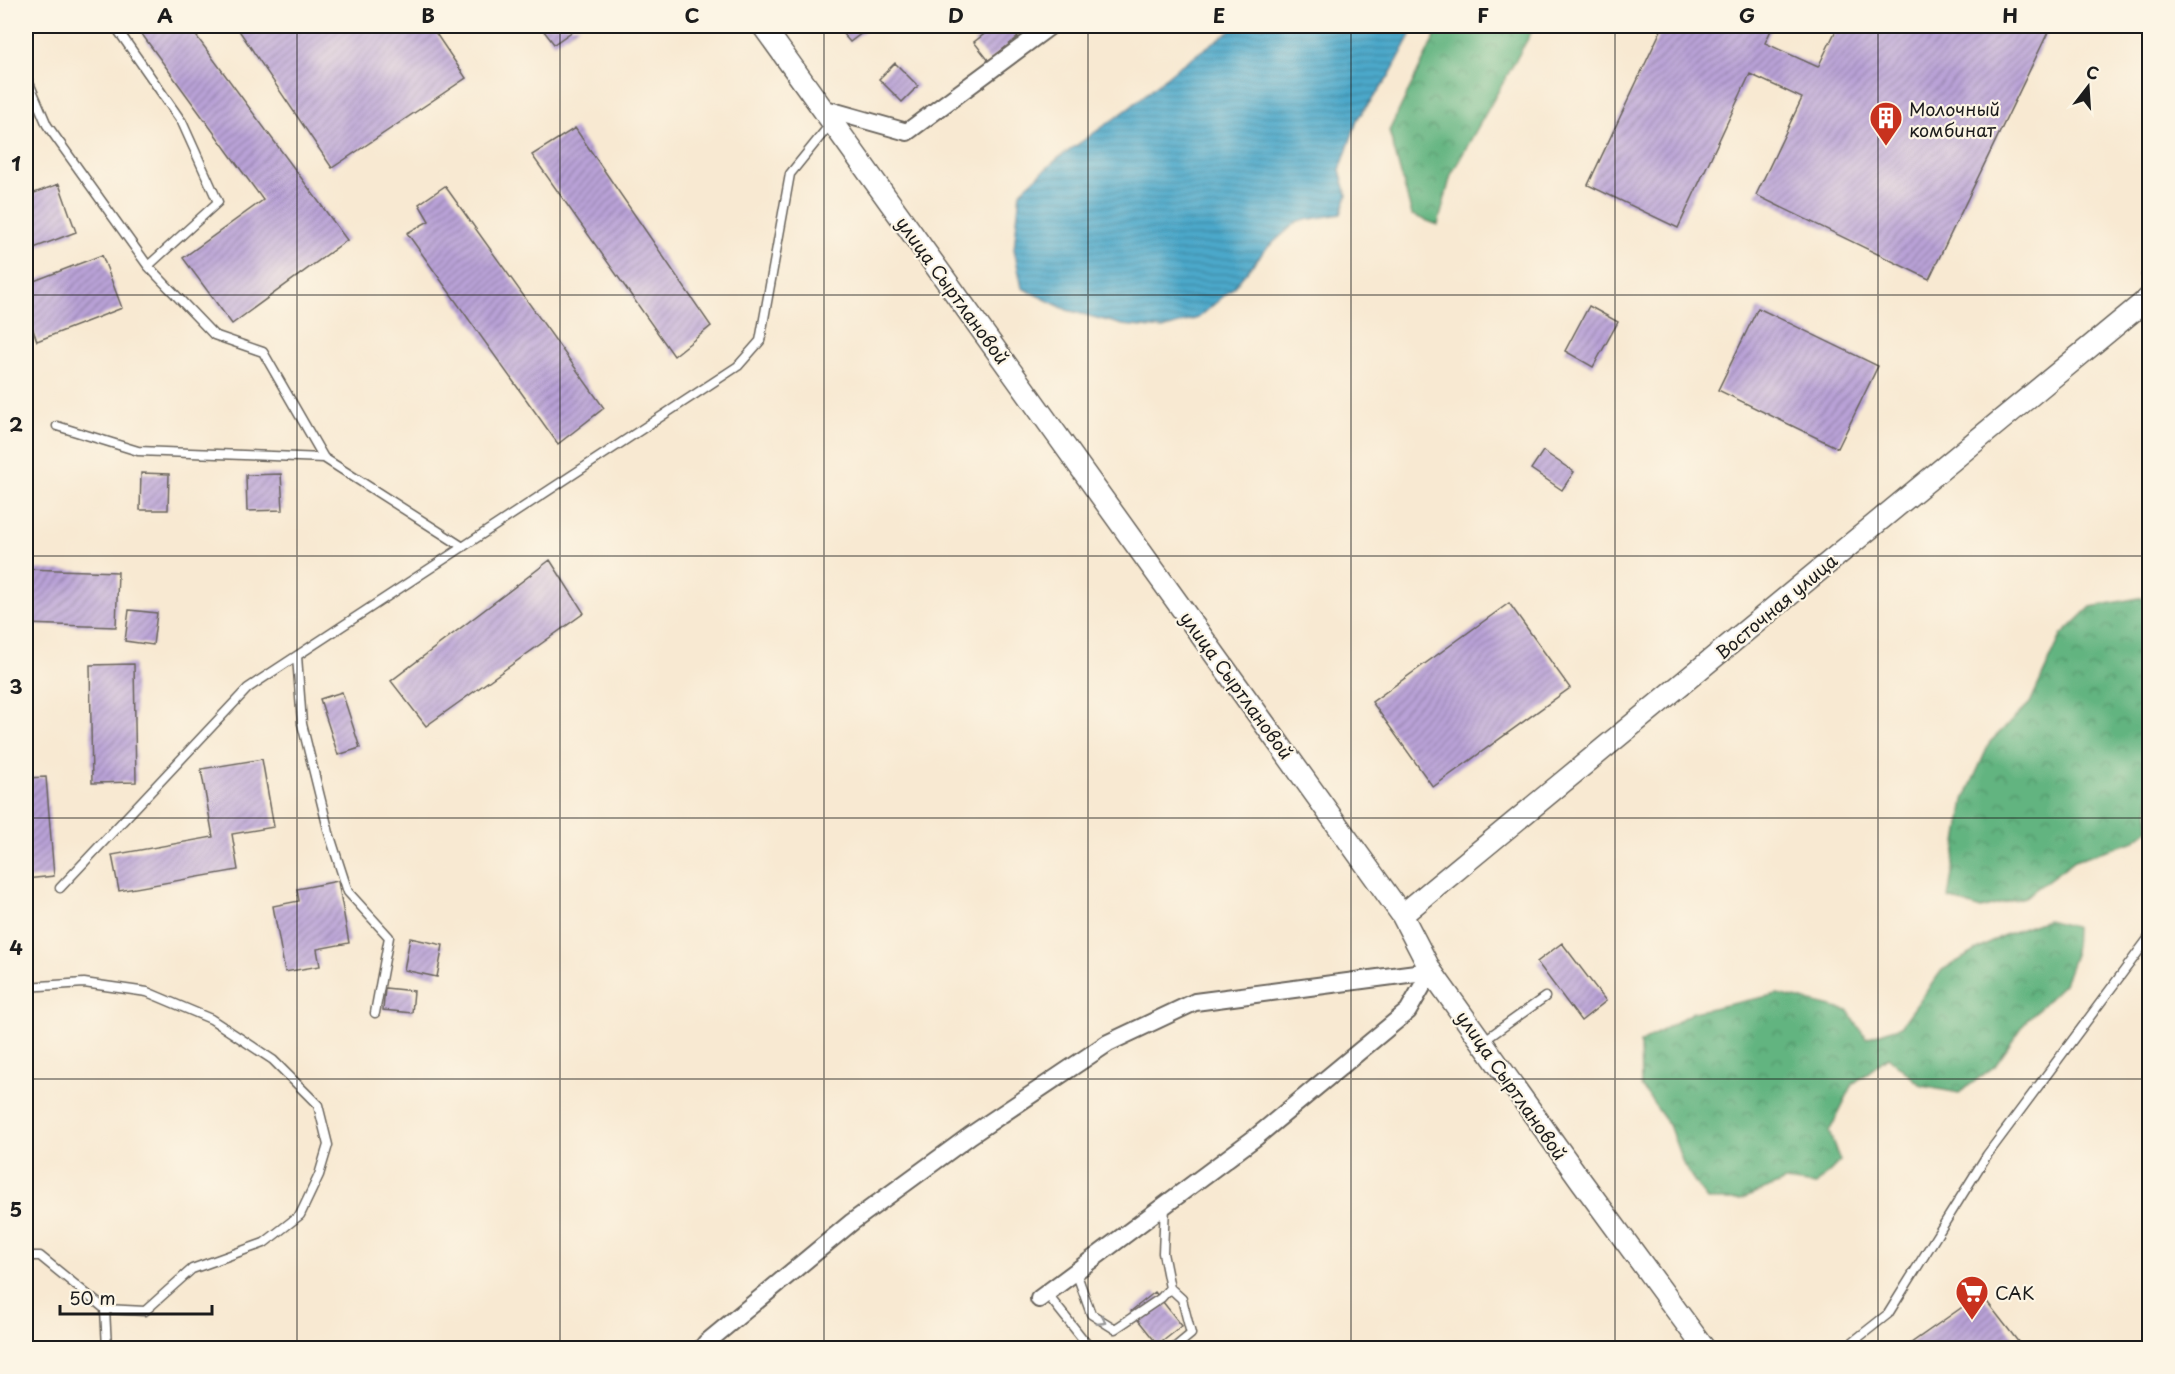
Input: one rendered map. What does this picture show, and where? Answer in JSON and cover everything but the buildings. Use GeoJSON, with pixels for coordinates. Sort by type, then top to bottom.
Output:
{"type":"FeatureCollection","features":[{"type":"Feature","properties":{"kind":"street","name":"улица Сыртлановой"},"geometry":{"type":"LineString","coordinates":[[763,26],[1402,915],[1431,971],[1704,1348]]}},
{"type":"Feature","properties":{"kind":"street"},"geometry":{"type":"LineString","coordinates":[[827,115],[907,132],[1050,26]]}},
{"type":"Feature","properties":{"kind":"street","name":"Восточная улица"},"geometry":{"type":"LineString","coordinates":[[1402,915],[2150,297]]}},
{"type":"Feature","properties":{"kind":"street"},"geometry":{"type":"LineString","coordinates":[[1043,1296],[1256,1137],[1408,1011],[1431,971]]}},
{"type":"Feature","properties":{"kind":"street"},"geometry":{"type":"LineString","coordinates":[[702,1348],[706,1342],[852,1222],[971,1135],[1108,1043],[1195,1002],[1431,971]]}},
{"type":"Feature","properties":{"kind":"lane"},"geometry":{"type":"LineString","coordinates":[[115,26],[182,122],[218,202],[148,266]]}},
{"type":"Feature","properties":{"kind":"lane"},"geometry":{"type":"LineString","coordinates":[[26,76],[47,125],[148,266],[214,335],[262,352],[324,458],[463,547]]}},
{"type":"Feature","properties":{"kind":"lane"},"geometry":{"type":"LineString","coordinates":[[60,888],[248,688],[738,366],[760,341],[790,174],[827,115]]}},
{"type":"Feature","properties":{"kind":"lane"},"geometry":{"type":"LineString","coordinates":[[2150,265],[2146,275],[2150,284]]}},
{"type":"Feature","properties":{"kind":"lane"},"geometry":{"type":"LineString","coordinates":[[57,426],[138,451],[324,458]]}},
{"type":"Feature","properties":{"kind":"lane"},"geometry":{"type":"LineString","coordinates":[[297,656],[302,724],[329,833],[348,892],[388,937],[375,1013]]}},
{"type":"Feature","properties":{"kind":"lane"},"geometry":{"type":"LineString","coordinates":[[1845,1348],[1888,1314],[1987,1155],[2150,936]]}},
{"type":"Feature","properties":{"kind":"lane"},"geometry":{"type":"LineString","coordinates":[[26,987],[84,983],[147,992],[211,1019],[273,1060],[318,1105],[328,1145],[319,1175],[300,1215],[264,1243],[192,1269],[145,1311],[105,1309],[40,1256],[26,1257]]}},
{"type":"Feature","properties":{"kind":"lane"},"geometry":{"type":"LineString","coordinates":[[1482,1043],[1545,997]]}},
{"type":"Feature","properties":{"kind":"lane"},"geometry":{"type":"LineString","coordinates":[[1165,1205],[1163,1253],[1170,1288],[1182,1299],[1191,1334],[1174,1348]]}},
{"type":"Feature","properties":{"kind":"lane"},"geometry":{"type":"LineString","coordinates":[[1076,1272],[1091,1314],[1115,1329],[1161,1298],[1170,1288]]}},
{"type":"Feature","properties":{"kind":"lane"},"geometry":{"type":"LineString","coordinates":[[1043,1296],[1090,1348]]}},
{"type":"Feature","properties":{"kind":"lane"},"geometry":{"type":"LineString","coordinates":[[105,1309],[107,1348]]}},
{"type":"Feature","properties":{"kind":"green space"},"geometry":{"type":"Polygon","coordinates":[[[1440,26],[1535,26],[1451,175],[1438,225],[1412,215],[1389,131],[1440,26]]]}},
{"type":"Feature","properties":{"kind":"green space"},"geometry":{"type":"Polygon","coordinates":[[[2149,594],[2149,829],[2132,842],[2075,860],[2025,897],[1981,909],[1948,898],[1964,800],[1990,742],[2030,703],[2061,636],[2091,607],[2144,597],[2149,594]]]}},
{"type":"Feature","properties":{"kind":"green space"},"geometry":{"type":"Polygon","coordinates":[[[2047,920],[2075,927],[2074,957],[2064,984],[2027,1020],[1995,1066],[1959,1093],[1922,1086],[1888,1057],[1853,1084],[1829,1132],[1840,1161],[1816,1185],[1785,1181],[1740,1200],[1707,1200],[1684,1166],[1669,1125],[1641,1086],[1640,1043],[1693,1012],[1778,994],[1848,1011],[1866,1038],[1901,1026],[1942,970],[2002,936],[2047,920]]]}},
{"type":"Feature","properties":{"kind":"water"},"geometry":{"type":"Polygon","coordinates":[[[1237,26],[1416,26],[1388,78],[1358,118],[1340,170],[1347,195],[1341,214],[1298,221],[1266,249],[1232,289],[1198,318],[1163,329],[1123,325],[1067,310],[1022,288],[1014,249],[1020,192],[1057,159],[1128,109],[1177,68],[1237,26]]]}},
{"type":"Feature","properties":{"kind":"place","name":"Молочный комбинат"},"geometry":{"type":"Point","coordinates":[1886,147]}},
{"type":"Feature","properties":{"kind":"place","name":"САК"},"geometry":{"type":"Point","coordinates":[1972,1321]}}]}
